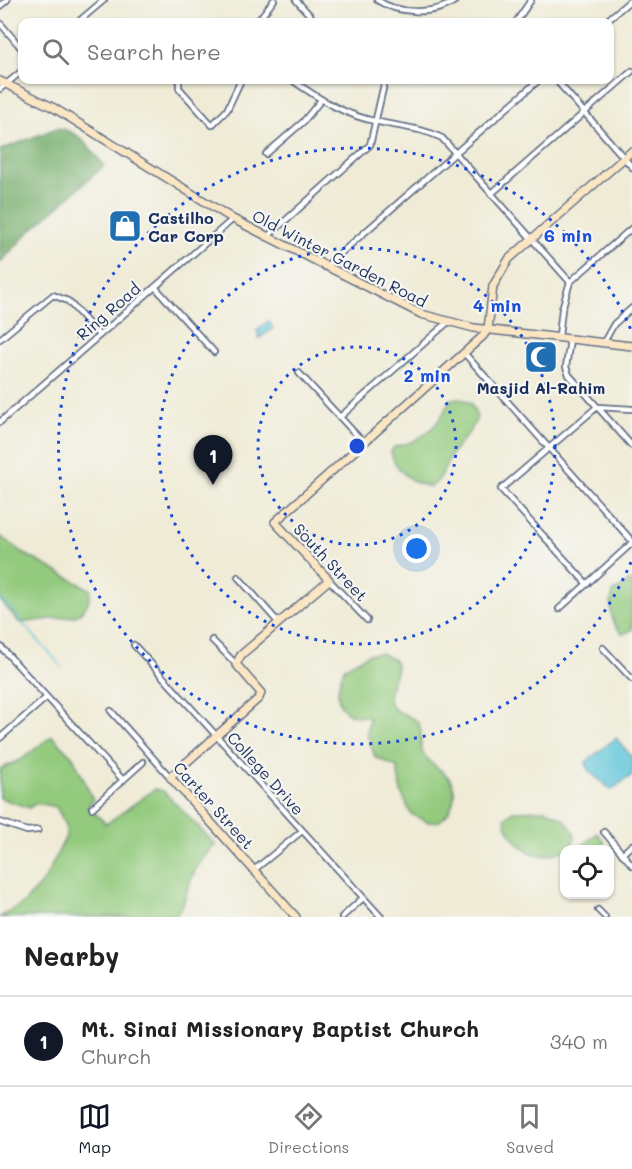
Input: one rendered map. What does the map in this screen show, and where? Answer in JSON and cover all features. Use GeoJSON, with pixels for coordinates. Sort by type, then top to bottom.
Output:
{"type":"FeatureCollection","features":[{"type":"Feature","properties":{"kind":"main road","name":"Old Winter Garden Road"},"geometry":{"type":"LineString","coordinates":[[2,85],[54,108],[233,219],[413,311],[447,323],[632,346]]}},
{"type":"Feature","properties":{"kind":"main road"},"geometry":{"type":"LineString","coordinates":[[363,442],[465,354],[488,329],[493,286],[508,260],[530,238],[632,151]]}},
{"type":"Feature","properties":{"kind":"main road","name":"South Street"},"geometry":{"type":"LineString","coordinates":[[329,580],[275,522],[363,442]]}},
{"type":"Feature","properties":{"kind":"main road"},"geometry":{"type":"LineString","coordinates":[[170,777],[255,704],[261,693],[236,664],[241,655],[329,580]]}},
{"type":"Feature","properties":{"kind":"main road","name":"Carter Street"},"geometry":{"type":"LineString","coordinates":[[170,777],[296,917]]}},
{"type":"Feature","properties":{"kind":"street"},"geometry":{"type":"LineString","coordinates":[[0,6],[7,0]]}},
{"type":"Feature","properties":{"kind":"street"},"geometry":{"type":"LineString","coordinates":[[83,18],[104,0]]}},
{"type":"Feature","properties":{"kind":"street"},"geometry":{"type":"LineString","coordinates":[[260,18],[274,0]]}},
{"type":"Feature","properties":{"kind":"street"},"geometry":{"type":"LineString","coordinates":[[296,0],[312,18]]}},
{"type":"Feature","properties":{"kind":"street"},"geometry":{"type":"LineString","coordinates":[[377,0],[385,5],[411,12],[435,9],[456,0]]}},
{"type":"Feature","properties":{"kind":"street"},"geometry":{"type":"LineString","coordinates":[[519,18],[531,0]]}},
{"type":"Feature","properties":{"kind":"street"},"geometry":{"type":"LineString","coordinates":[[610,18],[631,0]]}},
{"type":"Feature","properties":{"kind":"street"},"geometry":{"type":"LineString","coordinates":[[0,23],[18,44]]}},
{"type":"Feature","properties":{"kind":"street"},"geometry":{"type":"LineString","coordinates":[[491,194],[632,71]]}},
{"type":"Feature","properties":{"kind":"street"},"geometry":{"type":"LineString","coordinates":[[2,85],[18,74]]}},
{"type":"Feature","properties":{"kind":"street"},"geometry":{"type":"LineString","coordinates":[[179,84],[179,88],[212,125],[226,110],[239,84]]}},
{"type":"Feature","properties":{"kind":"street"},"geometry":{"type":"LineString","coordinates":[[298,84],[321,100],[343,111],[377,122],[430,132],[442,138],[570,282]]}},
{"type":"Feature","properties":{"kind":"street"},"geometry":{"type":"LineString","coordinates":[[267,237],[370,145],[384,84]]}},
{"type":"Feature","properties":{"kind":"street"},"geometry":{"type":"LineString","coordinates":[[325,267],[534,84]]}},
{"type":"Feature","properties":{"kind":"street"},"geometry":{"type":"LineString","coordinates":[[560,84],[632,166]]}},
{"type":"Feature","properties":{"kind":"street"},"geometry":{"type":"LineString","coordinates":[[266,154],[303,122],[321,100]]}},
{"type":"Feature","properties":{"kind":"street","name":"Ring Road"},"geometry":{"type":"LineString","coordinates":[[0,422],[233,219]]}},
{"type":"Feature","properties":{"kind":"street"},"geometry":{"type":"LineString","coordinates":[[559,336],[562,309],[570,282],[632,228]]}},
{"type":"Feature","properties":{"kind":"street"},"geometry":{"type":"LineString","coordinates":[[155,286],[214,352]]}},
{"type":"Feature","properties":{"kind":"street"},"geometry":{"type":"LineString","coordinates":[[0,339],[47,297],[57,296],[68,301],[99,335]]}},
{"type":"Feature","properties":{"kind":"street"},"geometry":{"type":"LineString","coordinates":[[604,342],[614,324],[632,308]]}},
{"type":"Feature","properties":{"kind":"street"},"geometry":{"type":"LineString","coordinates":[[340,417],[447,323]]}},
{"type":"Feature","properties":{"kind":"street"},"geometry":{"type":"LineString","coordinates":[[570,338],[566,367],[569,375],[632,446]]}},
{"type":"Feature","properties":{"kind":"street"},"geometry":{"type":"LineString","coordinates":[[465,354],[632,542],[559,609]]}},
{"type":"Feature","properties":{"kind":"street"},"geometry":{"type":"LineString","coordinates":[[299,373],[363,442]]}},
{"type":"Feature","properties":{"kind":"street"},"geometry":{"type":"LineString","coordinates":[[587,584],[501,489],[597,407],[632,409]]}},
{"type":"Feature","properties":{"kind":"street"},"geometry":{"type":"LineString","coordinates":[[0,411],[5,417]]}},
{"type":"Feature","properties":{"kind":"street"},"geometry":{"type":"LineString","coordinates":[[238,577],[278,622]]}},
{"type":"Feature","properties":{"kind":"street","name":"South Street"},"geometry":{"type":"LineString","coordinates":[[329,580],[367,620]]}},
{"type":"Feature","properties":{"kind":"street"},"geometry":{"type":"LineString","coordinates":[[212,640],[236,664]]}},
{"type":"Feature","properties":{"kind":"street","name":"College Drive"},"geometry":{"type":"LineString","coordinates":[[134,645],[381,917]]}},
{"type":"Feature","properties":{"kind":"street"},"geometry":{"type":"LineString","coordinates":[[0,646],[123,780]]}},
{"type":"Feature","properties":{"kind":"street"},"geometry":{"type":"LineString","coordinates":[[603,648],[632,679]]}},
{"type":"Feature","properties":{"kind":"street"},"geometry":{"type":"LineString","coordinates":[[0,738],[46,698]]}},
{"type":"Feature","properties":{"kind":"street","name":"Carter Street"},"geometry":{"type":"LineString","coordinates":[[111,711],[170,777]]}},
{"type":"Feature","properties":{"kind":"street"},"geometry":{"type":"LineString","coordinates":[[92,808],[142,762]]}},
{"type":"Feature","properties":{"kind":"street"},"geometry":{"type":"LineString","coordinates":[[0,822],[27,831],[38,831]]}},
{"type":"Feature","properties":{"kind":"street"},"geometry":{"type":"LineString","coordinates":[[254,870],[302,831]]}},
{"type":"Feature","properties":{"kind":"street"},"geometry":{"type":"LineString","coordinates":[[604,832],[632,865]]}},
{"type":"Feature","properties":{"kind":"street"},"geometry":{"type":"LineString","coordinates":[[622,854],[632,845]]}},
{"type":"Feature","properties":{"kind":"street"},"geometry":{"type":"LineString","coordinates":[[342,917],[363,898]]}},
{"type":"Feature","properties":{"kind":"street"},"geometry":{"type":"LineString","coordinates":[[598,910],[604,917]]}},
{"type":"Feature","properties":{"kind":"green space"},"geometry":{"type":"Polygon","coordinates":[[[57,128],[78,137],[90,147],[104,166],[29,232],[0,263],[0,150],[57,128]]]}},
{"type":"Feature","properties":{"kind":"green space"},"geometry":{"type":"Polygon","coordinates":[[[460,398],[471,403],[477,417],[470,432],[453,452],[438,480],[430,487],[405,475],[396,465],[391,452],[394,447],[413,441],[429,431],[441,417],[450,399],[460,398]]]}},
{"type":"Feature","properties":{"kind":"green space"},"geometry":{"type":"Polygon","coordinates":[[[0,536],[23,553],[91,590],[85,608],[75,616],[20,623],[0,600],[0,536]]]}},
{"type":"Feature","properties":{"kind":"green space"},"geometry":{"type":"Polygon","coordinates":[[[632,580],[632,630],[623,634],[613,620],[611,609],[613,592],[632,580]]]}},
{"type":"Feature","properties":{"kind":"green space"},"geometry":{"type":"Polygon","coordinates":[[[381,653],[394,660],[397,667],[389,695],[390,703],[419,724],[422,751],[426,758],[452,782],[453,802],[447,814],[440,821],[428,822],[411,814],[401,792],[397,767],[375,757],[367,734],[369,718],[350,714],[341,705],[338,692],[345,667],[369,654],[381,653]]]}},
{"type":"Feature","properties":{"kind":"green space"},"geometry":{"type":"Polygon","coordinates":[[[52,736],[73,757],[93,800],[88,806],[106,824],[155,789],[163,791],[216,845],[196,870],[183,904],[174,917],[0,917],[24,903],[45,879],[66,836],[66,825],[56,807],[37,803],[29,808],[0,798],[0,769],[22,759],[52,736]]]}},
{"type":"Feature","properties":{"kind":"green space"},"geometry":{"type":"Polygon","coordinates":[[[546,810],[560,816],[570,826],[575,836],[572,845],[560,845],[560,852],[548,855],[526,850],[514,839],[507,825],[505,818],[513,811],[546,810]]]}},
{"type":"Feature","properties":{"kind":"green space"},"geometry":{"type":"Polygon","coordinates":[[[597,833],[605,843],[603,845],[584,845],[597,833]]]}},
{"type":"Feature","properties":{"kind":"water"},"geometry":{"type":"Polygon","coordinates":[[[269,321],[273,329],[259,338],[257,330],[269,321]]]}},
{"type":"Feature","properties":{"kind":"water"},"geometry":{"type":"Polygon","coordinates":[[[616,738],[632,757],[632,775],[611,790],[589,771],[586,762],[616,738]]]}},
{"type":"Feature","properties":{"kind":"waterway"},"geometry":{"type":"LineString","coordinates":[[0,598],[62,667]]}},
{"type":"Feature","properties":{"kind":"place","name":"Castilho Car Corp"},"geometry":{"type":"Point","coordinates":[125,226]}},
{"type":"Feature","properties":{"kind":"place","name":"Masjid Al-Rahim"},"geometry":{"type":"Point","coordinates":[541,357]}},
{"type":"Feature","properties":{"kind":"place","name":"Mt. Sinai Missionary Baptist Church"},"geometry":{"type":"Point","coordinates":[213,485]}}]}
